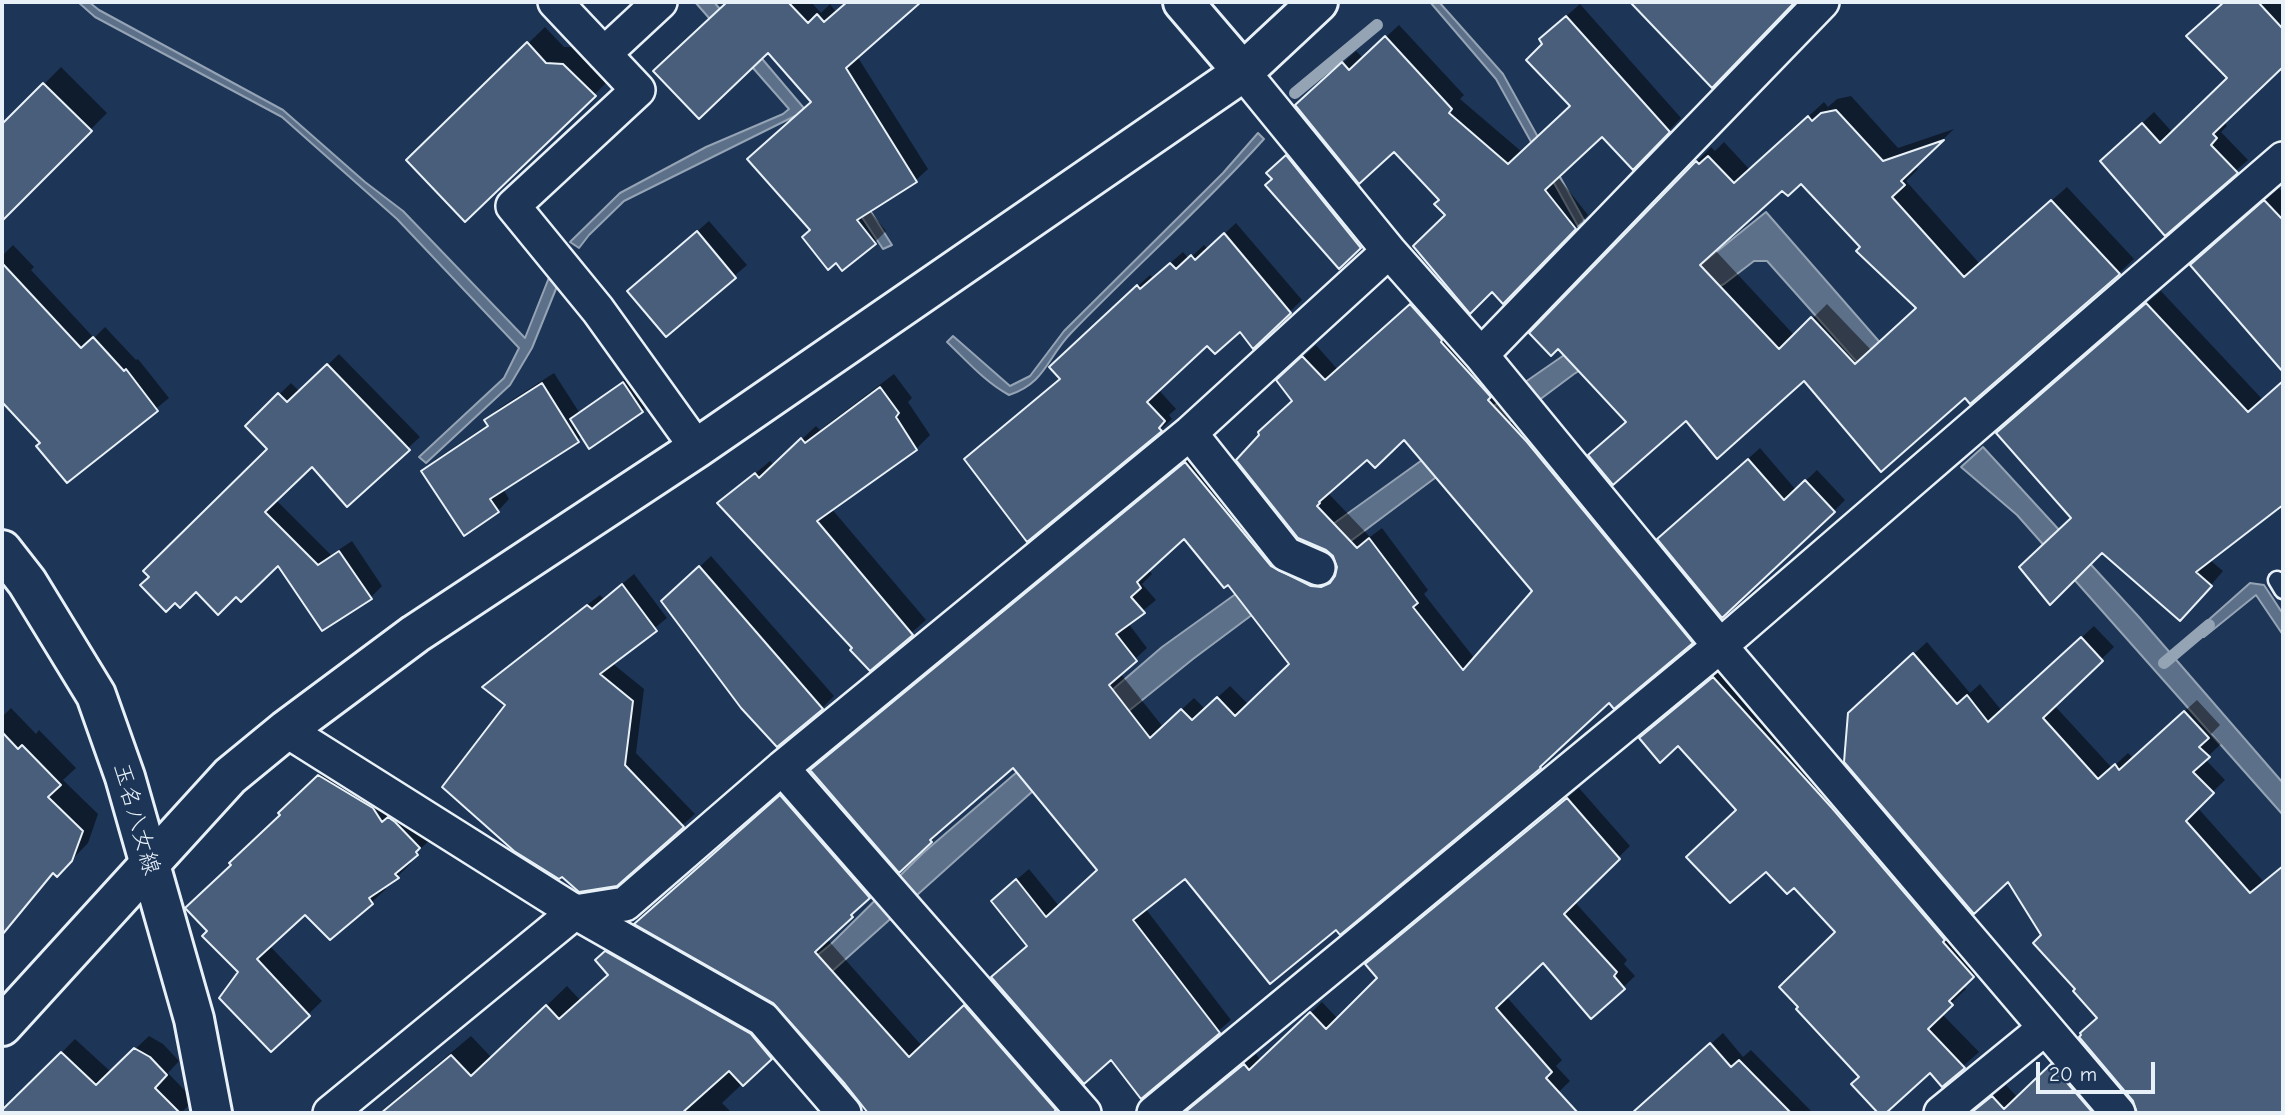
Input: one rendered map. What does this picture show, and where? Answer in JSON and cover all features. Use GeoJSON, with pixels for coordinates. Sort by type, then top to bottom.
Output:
{"type":"FeatureCollection","features":[{"type":"Feature","properties":{"kind":"street"},"geometry":{"type":"LineString","coordinates":[[555,2],[638,90],[513,206],[598,310],[697,448]]}},
{"type":"Feature","properties":{"kind":"street"},"geometry":{"type":"LineString","coordinates":[[604,54],[660,2]]}},
{"type":"Feature","properties":{"kind":"street"},"geometry":{"type":"LineString","coordinates":[[1183,2],[1389,251],[1481,355],[1720,646],[2118,1113]]}},
{"type":"Feature","properties":{"kind":"street"},"geometry":{"type":"LineString","coordinates":[[2,1026],[230,776],[286,730],[415,634],[697,448],[1243,72],[1318,2]]}},
{"type":"Feature","properties":{"kind":"street"},"geometry":{"type":"LineString","coordinates":[[1481,355],[1822,2]]}},
{"type":"Feature","properties":{"kind":"street"},"geometry":{"type":"LineString","coordinates":[[1154,1113],[1720,646],[2283,159]]}},
{"type":"Feature","properties":{"kind":"street"},"geometry":{"type":"LineString","coordinates":[[330,1113],[575,912],[625,904],[782,768],[1190,433],[1389,251]]}},
{"type":"Feature","properties":{"kind":"street"},"geometry":{"type":"LineString","coordinates":[[1190,433],[1286,554],[1318,568]]}},
{"type":"Feature","properties":{"kind":"street","name":"玉名八女線"},"geometry":{"type":"LineString","coordinates":[[2,550],[27,582],[96,695],[125,777],[194,1019],[212,1113]]}},
{"type":"Feature","properties":{"kind":"street"},"geometry":{"type":"LineString","coordinates":[[286,730],[575,912],[764,1019],[844,1113]]}},
{"type":"Feature","properties":{"kind":"street"},"geometry":{"type":"LineString","coordinates":[[782,768],[1084,1113]]}},
{"type":"Feature","properties":{"kind":"street"},"geometry":{"type":"LineString","coordinates":[[1941,1113],[2045,1028]]}},
{"type":"Feature","properties":{"kind":"water"},"geometry":{"type":"Polygon","coordinates":[[[78,2],[89,2],[99,10],[283,110],[365,182],[403,211],[525,338],[552,270],[562,274],[532,348],[510,385],[426,463],[419,457],[504,378],[519,348],[397,219],[282,117],[95,17],[78,2]]]}},
{"type":"Feature","properties":{"kind":"water"},"geometry":{"type":"Polygon","coordinates":[[[695,2],[714,2],[808,113],[892,245],[883,249],[795,116],[624,201],[579,248],[570,242],[620,193],[706,147],[789,109],[695,2]]]}},
{"type":"Feature","properties":{"kind":"water"},"geometry":{"type":"Polygon","coordinates":[[[1430,2],[1439,2],[1503,74],[1585,222],[1578,226],[1496,79],[1430,2]]]}},
{"type":"Feature","properties":{"kind":"water"},"geometry":{"type":"Polygon","coordinates":[[[1258,133],[1264,139],[1072,332],[1031,384],[1009,395],[984,378],[947,342],[953,336],[1010,386],[1030,376],[1064,331],[1223,173],[1258,133]]]}},
{"type":"Feature","properties":{"kind":"water"},"geometry":{"type":"Polygon","coordinates":[[[1766,212],[1904,370],[1864,370],[1767,261],[1754,261],[1724,284],[1693,300],[1574,374],[1193,659],[1063,764],[819,983],[783,1006],[719,1059],[724,1033],[831,944],[923,853],[1162,647],[1461,432],[1518,387],[1619,317],[1649,306],[1766,212]]]}},
{"type":"Feature","properties":{"kind":"water"},"geometry":{"type":"Polygon","coordinates":[[[1983,447],[2139,617],[2283,783],[2283,815],[2017,515],[1961,467],[1983,447]]]}},
{"type":"Feature","properties":{"kind":"water"},"geometry":{"type":"Polygon","coordinates":[[[2250,583],[2264,585],[2283,614],[2283,635],[2256,595],[2204,637],[2199,637],[2196,631],[2250,583]]]}},
{"type":"Feature","properties":{"kind":"building"},"geometry":{"type":"Polygon","coordinates":[[[727,2],[788,2],[808,23],[817,14],[824,22],[847,2],[921,2],[846,68],[917,182],[857,220],[876,244],[842,271],[836,263],[828,270],[802,237],[810,230],[747,159],[811,102],[768,53],[699,119],[653,71],[727,2]]]}},
{"type":"Feature","properties":{"kind":"building"},"geometry":{"type":"Polygon","coordinates":[[[1630,2],[1795,2],[1712,88],[1630,2]]]}},
{"type":"Feature","properties":{"kind":"building"},"geometry":{"type":"Polygon","coordinates":[[[2224,2],[2258,2],[2283,29],[2283,67],[2213,134],[2217,138],[2211,145],[2238,173],[2165,236],[2100,161],[2142,123],[2160,143],[2227,78],[2186,36],[2224,2]]]}},
{"type":"Feature","properties":{"kind":"building"},"geometry":{"type":"Polygon","coordinates":[[[1566,16],[1670,132],[1633,170],[1602,137],[1545,190],[1576,229],[1503,304],[1492,292],[1470,314],[1413,246],[1445,215],[1434,204],[1439,200],[1394,152],[1359,184],[1295,105],[1342,62],[1349,70],[1385,36],[1452,109],[1449,113],[1508,164],[1570,106],[1526,60],[1542,44],[1539,39],[1566,16]]]}},
{"type":"Feature","properties":{"kind":"building"},"geometry":{"type":"Polygon","coordinates":[[[527,42],[546,63],[563,64],[596,96],[465,222],[406,160],[527,42]]]}},
{"type":"Feature","properties":{"kind":"building"},"geometry":{"type":"Polygon","coordinates":[[[43,83],[92,131],[2,221],[2,124],[43,83]]]}},
{"type":"Feature","properties":{"kind":"building"},"geometry":{"type":"Polygon","coordinates":[[[1836,110],[1883,161],[1944,140],[1901,181],[1905,185],[1892,197],[1964,277],[2051,200],[2120,274],[1970,404],[1965,398],[1881,472],[1804,381],[1717,459],[1686,421],[1613,485],[1588,455],[1626,422],[1558,349],[1551,356],[1529,333],[1696,161],[1699,164],[1708,156],[1734,183],[1808,116],[1812,121],[1821,113],[1836,110]],[[1801,184],[1788,196],[1782,191],[1700,265],[1779,349],[1811,317],[1855,364],[1916,308],[1856,251],[1860,247],[1801,184]]]}},
{"type":"Feature","properties":{"kind":"building"},"geometry":{"type":"Polygon","coordinates":[[[1286,155],[1361,248],[1339,269],[1265,185],[1272,179],[1266,173],[1286,155]]]}},
{"type":"Feature","properties":{"kind":"building"},"geometry":{"type":"Polygon","coordinates":[[[2264,200],[2283,220],[2283,372],[2190,265],[2264,200]]]}},
{"type":"Feature","properties":{"kind":"building"},"geometry":{"type":"Polygon","coordinates":[[[697,231],[736,278],[666,337],[627,291],[697,231]]]}},
{"type":"Feature","properties":{"kind":"building"},"geometry":{"type":"Polygon","coordinates":[[[1224,233],[1291,313],[1253,349],[1240,332],[1215,354],[1207,346],[1147,402],[1165,421],[1159,428],[1162,431],[1027,542],[964,459],[1060,379],[1049,367],[1137,285],[1140,289],[1170,263],[1176,269],[1191,255],[1195,260],[1224,233]]]}},
{"type":"Feature","properties":{"kind":"building"},"geometry":{"type":"Polygon","coordinates":[[[2,263],[81,348],[93,337],[124,371],[126,369],[158,411],[67,483],[36,446],[40,443],[2,402],[2,263]]]}},
{"type":"Feature","properties":{"kind":"building"},"geometry":{"type":"Polygon","coordinates":[[[2146,303],[2248,412],[2283,381],[2283,505],[2196,572],[2212,586],[2180,621],[2102,553],[2050,605],[2019,567],[2071,518],[1996,433],[2146,303]]]}},
{"type":"Feature","properties":{"kind":"building"},"geometry":{"type":"Polygon","coordinates":[[[1410,304],[1491,397],[1488,400],[1527,442],[1693,643],[1614,709],[1609,703],[1541,768],[1340,935],[1336,930],[1270,984],[1185,879],[1133,920],[1220,1033],[1141,1099],[1111,1060],[1084,1084],[991,977],[1027,946],[991,901],[1016,879],[1046,917],[1097,870],[1013,768],[930,840],[932,842],[899,873],[810,770],[1185,462],[1271,566],[1311,586],[1321,587],[1330,583],[1337,567],[1333,556],[1326,550],[1298,538],[1236,460],[1259,435],[1258,432],[1292,401],[1276,380],[1302,356],[1325,380],[1410,304]],[[1404,440],[1375,468],[1367,460],[1317,506],[1357,548],[1369,538],[1418,603],[1413,607],[1463,670],[1532,591],[1404,440]],[[1184,539],[1137,582],[1141,588],[1131,597],[1145,613],[1116,634],[1137,661],[1109,685],[1150,738],[1181,709],[1192,720],[1217,697],[1235,716],[1289,664],[1228,585],[1224,588],[1184,539]]]}},
{"type":"Feature","properties":{"kind":"building"},"geometry":{"type":"Polygon","coordinates":[[[327,364],[410,450],[347,507],[312,467],[265,512],[318,565],[339,551],[372,599],[322,631],[278,566],[241,602],[236,597],[218,615],[196,592],[180,608],[175,603],[166,612],[140,585],[149,577],[143,571],[267,449],[245,426],[278,393],[287,402],[327,364]]]}},
{"type":"Feature","properties":{"kind":"building"},"geometry":{"type":"Polygon","coordinates":[[[623,382],[643,412],[589,449],[570,419],[623,382]]]}},
{"type":"Feature","properties":{"kind":"building"},"geometry":{"type":"Polygon","coordinates":[[[542,383],[579,442],[490,499],[499,512],[464,536],[421,471],[488,426],[484,420],[542,383]]]}},
{"type":"Feature","properties":{"kind":"building"},"geometry":{"type":"Polygon","coordinates":[[[880,387],[899,413],[896,417],[917,450],[817,521],[913,635],[870,671],[850,650],[852,648],[717,503],[755,473],[759,478],[801,438],[805,443],[880,387]]]}},
{"type":"Feature","properties":{"kind":"building"},"geometry":{"type":"Polygon","coordinates":[[[1748,459],[1784,500],[1805,480],[1835,512],[1722,618],[1657,539],[1748,459]]]}},
{"type":"Feature","properties":{"kind":"building"},"geometry":{"type":"Polygon","coordinates":[[[699,566],[823,709],[777,747],[741,708],[661,601],[699,566]]]}},
{"type":"Feature","properties":{"kind":"building"},"geometry":{"type":"Polygon","coordinates":[[[622,584],[657,631],[600,674],[633,701],[625,765],[684,827],[617,886],[579,892],[562,877],[559,879],[514,851],[442,787],[505,705],[482,687],[587,605],[592,609],[622,584]]]}},
{"type":"Feature","properties":{"kind":"building"},"geometry":{"type":"Polygon","coordinates":[[[2081,637],[2103,661],[2043,718],[2098,779],[2115,764],[2119,770],[2184,711],[2209,738],[2199,747],[2210,757],[2193,772],[2214,793],[2186,821],[2250,893],[2283,866],[2283,1113],[2137,1113],[2133,1101],[2079,1037],[2097,1018],[2033,943],[2041,935],[2008,882],[1974,914],[1844,762],[1848,713],[1913,653],[1957,704],[1967,695],[1988,722],[2081,637]]]}},
{"type":"Feature","properties":{"kind":"building"},"geometry":{"type":"Polygon","coordinates":[[[1713,677],[1832,808],[1974,977],[1949,1001],[1953,1005],[1928,1029],[1965,1068],[1942,1087],[1930,1073],[1886,1113],[1878,1113],[1851,1084],[1859,1077],[1779,987],[1835,932],[1794,888],[1787,894],[1766,872],[1730,903],[1686,857],[1736,810],[1678,746],[1660,763],[1639,738],[1713,677]]]}},
{"type":"Feature","properties":{"kind":"building"},"geometry":{"type":"Polygon","coordinates":[[[2,732],[18,749],[22,745],[61,785],[48,797],[83,831],[72,861],[57,877],[53,873],[2,935],[2,732]]]}},
{"type":"Feature","properties":{"kind":"building"},"geometry":{"type":"Polygon","coordinates":[[[318,775],[373,808],[382,822],[388,817],[395,822],[420,848],[416,852],[418,855],[395,874],[399,878],[369,898],[373,904],[330,940],[305,915],[257,959],[310,1016],[271,1052],[219,998],[238,972],[202,936],[207,931],[185,908],[231,865],[229,863],[318,775]]]}},
{"type":"Feature","properties":{"kind":"building"},"geometry":{"type":"Polygon","coordinates":[[[780,795],[870,898],[815,952],[909,1057],[964,1005],[1056,1110],[1053,1113],[868,1113],[773,1003],[634,924],[780,795]]]}},
{"type":"Feature","properties":{"kind":"building"},"geometry":{"type":"Polygon","coordinates":[[[1567,798],[1620,859],[1564,914],[1617,972],[1614,976],[1625,989],[1591,1019],[1543,963],[1496,1008],[1552,1072],[1546,1078],[1578,1113],[1184,1113],[1244,1064],[1249,1070],[1310,1012],[1326,1029],[1377,978],[1365,964],[1567,798]]]}},
{"type":"Feature","properties":{"kind":"building"},"geometry":{"type":"Polygon","coordinates":[[[605,951],[751,1034],[772,1059],[743,1086],[729,1071],[682,1113],[381,1113],[451,1055],[471,1076],[546,1005],[559,1019],[608,975],[595,960],[605,951]]]}},
{"type":"Feature","properties":{"kind":"building"},"geometry":{"type":"Polygon","coordinates":[[[1710,1043],[1731,1067],[1739,1060],[1791,1113],[1632,1113],[1710,1043]]]}},
{"type":"Feature","properties":{"kind":"building"},"geometry":{"type":"Polygon","coordinates":[[[134,1048],[150,1057],[167,1075],[155,1088],[180,1113],[2,1113],[61,1052],[96,1085],[134,1048]]]}},
{"type":"Feature","properties":{"kind":"building"},"geometry":{"type":"Polygon","coordinates":[[[2051,1064],[2093,1113],[1971,1113],[1992,1096],[2004,1109],[2051,1064]]]}},
{"type":"Feature","properties":{"kind":"waterway"},"geometry":{"type":"LineString","coordinates":[[1295,93],[1377,25]]}},
{"type":"Feature","properties":{"kind":"waterway"},"geometry":{"type":"LineString","coordinates":[[2164,663],[2209,625]]}}]}
